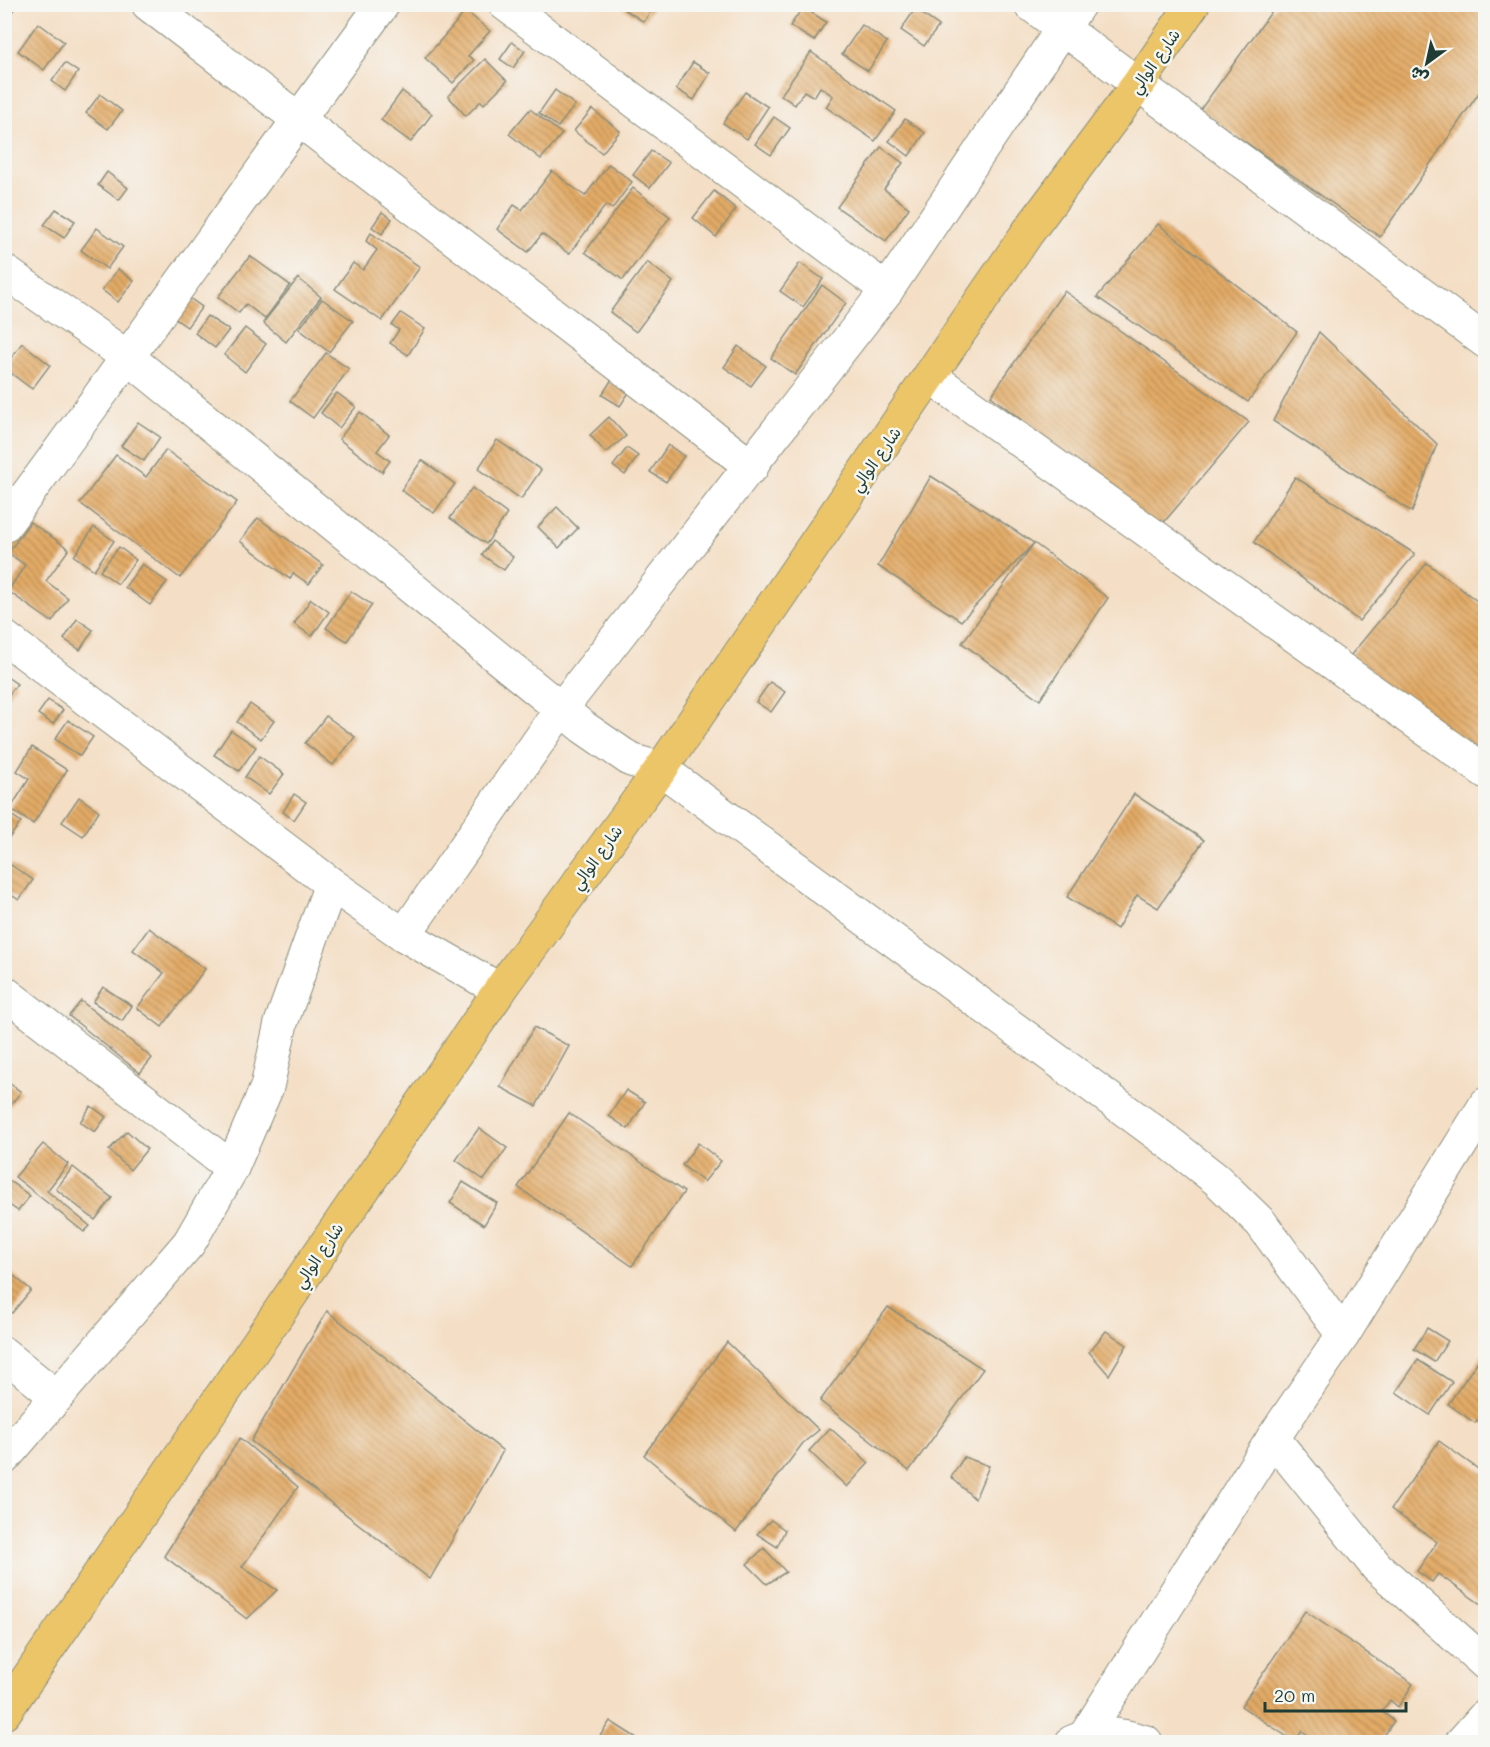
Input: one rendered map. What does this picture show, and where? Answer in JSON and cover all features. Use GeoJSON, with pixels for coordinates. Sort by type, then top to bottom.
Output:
{"type":"FeatureCollection","features":[{"type":"Feature","properties":{"kind":"main road","name":"شارع الوالي"},"geometry":{"type":"LineString","coordinates":[[4,1713],[500,990],[646,764],[931,377],[1028,232],[1139,83],[1193,4]]}},
{"type":"Feature","properties":{"kind":"street"},"geometry":{"type":"LineString","coordinates":[[148,4],[752,467]]}},
{"type":"Feature","properties":{"kind":"street"},"geometry":{"type":"LineString","coordinates":[[4,526],[129,358],[297,120],[383,4]]}},
{"type":"Feature","properties":{"kind":"street"},"geometry":{"type":"LineString","coordinates":[[506,4],[887,290]]}},
{"type":"Feature","properties":{"kind":"street"},"geometry":{"type":"LineString","coordinates":[[1030,4],[1071,16],[1139,83],[1485,342]]}},
{"type":"Feature","properties":{"kind":"street"},"geometry":{"type":"LineString","coordinates":[[404,935],[572,718],[752,467],[887,290],[1071,16]]}},
{"type":"Feature","properties":{"kind":"street"},"geometry":{"type":"LineString","coordinates":[[4,271],[129,358],[572,718],[646,764],[1217,1180],[1261,1223],[1343,1335]]}},
{"type":"Feature","properties":{"kind":"street"},"geometry":{"type":"LineString","coordinates":[[931,377],[1485,772]]}},
{"type":"Feature","properties":{"kind":"street"},"geometry":{"type":"LineString","coordinates":[[4,638],[331,884],[404,935],[500,990]]}},
{"type":"Feature","properties":{"kind":"street"},"geometry":{"type":"LineString","coordinates":[[4,1458],[189,1243],[232,1168],[267,1087],[281,1023],[331,884]]}},
{"type":"Feature","properties":{"kind":"street"},"geometry":{"type":"LineString","coordinates":[[4,992],[232,1168]]}},
{"type":"Feature","properties":{"kind":"street"},"geometry":{"type":"LineString","coordinates":[[1078,1739],[1273,1438],[1343,1335],[1485,1104]]}},
{"type":"Feature","properties":{"kind":"street"},"geometry":{"type":"LineString","coordinates":[[4,1354],[57,1396]]}},
{"type":"Feature","properties":{"kind":"street"},"geometry":{"type":"LineString","coordinates":[[1273,1438],[1377,1567],[1485,1664]]}},
{"type":"Feature","properties":{"kind":"street"},"geometry":{"type":"LineString","coordinates":[[1462,1743],[1485,1715]]}},
{"type":"Feature","properties":{"kind":"street"},"geometry":{"type":"LineString","coordinates":[[1078,1739],[1119,1734],[1146,1743]]}},
{"type":"Feature","properties":{"kind":"building"},"geometry":{"type":"Polygon","coordinates":[[[4,4],[14,9],[4,23],[4,4]]]}},
{"type":"Feature","properties":{"kind":"building"},"geometry":{"type":"Polygon","coordinates":[[[616,4],[655,4],[644,22],[616,4]]]}},
{"type":"Feature","properties":{"kind":"building"},"geometry":{"type":"Polygon","coordinates":[[[1277,4],[1485,4],[1485,84],[1380,237],[1200,110],[1277,4]]]}},
{"type":"Feature","properties":{"kind":"building"},"geometry":{"type":"Polygon","coordinates":[[[803,7],[826,22],[814,41],[790,26],[803,7]]]}},
{"type":"Feature","properties":{"kind":"building"},"geometry":{"type":"Polygon","coordinates":[[[915,9],[939,26],[924,46],[901,30],[915,9]]]}},
{"type":"Feature","properties":{"kind":"building"},"geometry":{"type":"Polygon","coordinates":[[[466,11],[490,31],[468,56],[474,60],[453,83],[425,58],[466,11]]]}},
{"type":"Feature","properties":{"kind":"building"},"geometry":{"type":"Polygon","coordinates":[[[38,23],[64,42],[44,70],[18,51],[38,23]]]}},
{"type":"Feature","properties":{"kind":"building"},"geometry":{"type":"Polygon","coordinates":[[[862,25],[887,42],[868,71],[842,54],[862,25]]]}},
{"type":"Feature","properties":{"kind":"building"},"geometry":{"type":"Polygon","coordinates":[[[512,42],[525,51],[513,68],[500,59],[512,42]]]}},
{"type":"Feature","properties":{"kind":"building"},"geometry":{"type":"Polygon","coordinates":[[[811,52],[896,111],[875,141],[826,107],[833,96],[820,87],[814,97],[804,91],[795,105],[781,95],[811,52]]]}},
{"type":"Feature","properties":{"kind":"building"},"geometry":{"type":"Polygon","coordinates":[[[485,59],[507,81],[484,104],[481,101],[466,116],[448,96],[485,59]]]}},
{"type":"Feature","properties":{"kind":"building"},"geometry":{"type":"Polygon","coordinates":[[[693,62],[710,73],[694,100],[676,89],[693,62]]]}},
{"type":"Feature","properties":{"kind":"building"},"geometry":{"type":"Polygon","coordinates":[[[65,63],[78,72],[65,91],[52,81],[65,63]]]}},
{"type":"Feature","properties":{"kind":"building"},"geometry":{"type":"Polygon","coordinates":[[[555,90],[575,105],[558,127],[539,113],[555,90]]]}},
{"type":"Feature","properties":{"kind":"building"},"geometry":{"type":"Polygon","coordinates":[[[402,91],[432,114],[411,142],[381,120],[402,91]]]}},
{"type":"Feature","properties":{"kind":"building"},"geometry":{"type":"Polygon","coordinates":[[[745,92],[768,107],[747,139],[723,123],[745,92]]]}},
{"type":"Feature","properties":{"kind":"building"},"geometry":{"type":"Polygon","coordinates":[[[100,94],[122,111],[108,129],[86,113],[100,94]]]}},
{"type":"Feature","properties":{"kind":"building"},"geometry":{"type":"Polygon","coordinates":[[[530,109],[562,134],[541,159],[509,134],[530,109]]]}},
{"type":"Feature","properties":{"kind":"building"},"geometry":{"type":"Polygon","coordinates":[[[592,109],[620,131],[602,153],[574,131],[592,109]]]}},
{"type":"Feature","properties":{"kind":"building"},"geometry":{"type":"Polygon","coordinates":[[[774,117],[790,128],[771,155],[755,144],[774,117]]]}},
{"type":"Feature","properties":{"kind":"building"},"geometry":{"type":"Polygon","coordinates":[[[905,119],[925,133],[909,156],[889,141],[905,119]]]}},
{"type":"Feature","properties":{"kind":"building"},"geometry":{"type":"Polygon","coordinates":[[[881,147],[903,163],[884,189],[909,208],[886,241],[837,207],[881,147]]]}},
{"type":"Feature","properties":{"kind":"building"},"geometry":{"type":"Polygon","coordinates":[[[651,151],[669,163],[650,188],[633,175],[651,151]]]}},
{"type":"Feature","properties":{"kind":"building"},"geometry":{"type":"Polygon","coordinates":[[[609,164],[632,182],[612,209],[606,205],[569,254],[542,234],[528,252],[497,229],[514,205],[522,210],[552,171],[585,196],[609,164]]]}},
{"type":"Feature","properties":{"kind":"building"},"geometry":{"type":"Polygon","coordinates":[[[107,172],[128,188],[119,200],[98,185],[107,172]]]}},
{"type":"Feature","properties":{"kind":"building"},"geometry":{"type":"Polygon","coordinates":[[[633,188],[670,217],[623,280],[585,252],[633,188]]]}},
{"type":"Feature","properties":{"kind":"building"},"geometry":{"type":"Polygon","coordinates":[[[714,191],[736,209],[716,237],[693,218],[714,191]]]}},
{"type":"Feature","properties":{"kind":"building"},"geometry":{"type":"Polygon","coordinates":[[[56,209],[75,221],[64,238],[44,225],[56,209]]]}},
{"type":"Feature","properties":{"kind":"building"},"geometry":{"type":"Polygon","coordinates":[[[382,212],[392,219],[382,234],[372,227],[382,212]]]}},
{"type":"Feature","properties":{"kind":"building"},"geometry":{"type":"Polygon","coordinates":[[[1158,224],[1297,332],[1248,402],[1097,297],[1158,224]]]}},
{"type":"Feature","properties":{"kind":"building"},"geometry":{"type":"Polygon","coordinates":[[[97,228],[123,247],[107,269],[81,250],[97,228]]]}},
{"type":"Feature","properties":{"kind":"building"},"geometry":{"type":"Polygon","coordinates":[[[371,233],[420,267],[382,321],[335,289],[353,263],[363,270],[377,250],[366,241],[371,233]]]}},
{"type":"Feature","properties":{"kind":"building"},"geometry":{"type":"Polygon","coordinates":[[[250,256],[290,285],[265,319],[246,304],[239,313],[218,297],[250,256]]]}},
{"type":"Feature","properties":{"kind":"building"},"geometry":{"type":"Polygon","coordinates":[[[647,262],[673,282],[636,332],[610,312],[647,262]]]}},
{"type":"Feature","properties":{"kind":"building"},"geometry":{"type":"Polygon","coordinates":[[[800,263],[823,279],[803,307],[780,291],[800,263]]]}},
{"type":"Feature","properties":{"kind":"building"},"geometry":{"type":"Polygon","coordinates":[[[118,269],[134,281],[118,302],[102,290],[118,269]]]}},
{"type":"Feature","properties":{"kind":"building"},"geometry":{"type":"Polygon","coordinates":[[[298,278],[321,297],[286,342],[263,323],[298,278]]]}},
{"type":"Feature","properties":{"kind":"building"},"geometry":{"type":"Polygon","coordinates":[[[822,285],[846,303],[795,375],[771,358],[822,285]]]}},
{"type":"Feature","properties":{"kind":"building"},"geometry":{"type":"Polygon","coordinates":[[[1064,291],[1249,422],[1159,528],[991,396],[1064,291]]]}},
{"type":"Feature","properties":{"kind":"building"},"geometry":{"type":"Polygon","coordinates":[[[188,297],[202,307],[187,327],[174,318],[188,297]]]}},
{"type":"Feature","properties":{"kind":"building"},"geometry":{"type":"Polygon","coordinates":[[[322,299],[353,321],[329,352],[299,329],[322,299]]]}},
{"type":"Feature","properties":{"kind":"building"},"geometry":{"type":"Polygon","coordinates":[[[401,313],[425,329],[408,355],[390,343],[399,330],[392,325],[401,313]]]}},
{"type":"Feature","properties":{"kind":"building"},"geometry":{"type":"Polygon","coordinates":[[[207,316],[229,330],[215,348],[195,333],[207,316]]]}},
{"type":"Feature","properties":{"kind":"building"},"geometry":{"type":"Polygon","coordinates":[[[245,328],[266,344],[245,372],[224,355],[245,328]]]}},
{"type":"Feature","properties":{"kind":"building"},"geometry":{"type":"Polygon","coordinates":[[[1319,332],[1437,444],[1412,512],[1273,421],[1319,332]]]}},
{"type":"Feature","properties":{"kind":"building"},"geometry":{"type":"Polygon","coordinates":[[[22,343],[50,365],[32,389],[4,368],[22,343]]]}},
{"type":"Feature","properties":{"kind":"building"},"geometry":{"type":"Polygon","coordinates":[[[738,346],[766,366],[751,386],[724,367],[738,346]]]}},
{"type":"Feature","properties":{"kind":"building"},"geometry":{"type":"Polygon","coordinates":[[[326,353],[349,369],[313,418],[290,401],[326,353]]]}},
{"type":"Feature","properties":{"kind":"building"},"geometry":{"type":"Polygon","coordinates":[[[612,379],[630,391],[620,406],[602,395],[612,379]]]}},
{"type":"Feature","properties":{"kind":"building"},"geometry":{"type":"Polygon","coordinates":[[[337,393],[356,407],[339,428],[321,413],[337,393]]]}},
{"type":"Feature","properties":{"kind":"building"},"geometry":{"type":"Polygon","coordinates":[[[360,412],[389,435],[377,451],[390,461],[382,472],[339,439],[360,412]]]}},
{"type":"Feature","properties":{"kind":"building"},"geometry":{"type":"Polygon","coordinates":[[[609,417],[626,436],[606,453],[590,435],[609,417]]]}},
{"type":"Feature","properties":{"kind":"building"},"geometry":{"type":"Polygon","coordinates":[[[138,422],[160,437],[144,461],[121,446],[138,422]]]}},
{"type":"Feature","properties":{"kind":"building"},"geometry":{"type":"Polygon","coordinates":[[[497,440],[541,470],[521,499],[478,469],[497,440]]]}},
{"type":"Feature","properties":{"kind":"building"},"geometry":{"type":"Polygon","coordinates":[[[668,445],[684,456],[666,482],[650,472],[668,445]]]}},
{"type":"Feature","properties":{"kind":"building"},"geometry":{"type":"Polygon","coordinates":[[[627,448],[638,456],[625,475],[613,466],[627,448]]]}},
{"type":"Feature","properties":{"kind":"building"},"geometry":{"type":"Polygon","coordinates":[[[166,450],[237,502],[180,578],[80,503],[116,455],[146,477],[166,450]]]}},
{"type":"Feature","properties":{"kind":"building"},"geometry":{"type":"Polygon","coordinates":[[[422,460],[455,484],[434,513],[401,490],[422,460]]]}},
{"type":"Feature","properties":{"kind":"building"},"geometry":{"type":"Polygon","coordinates":[[[931,476],[1034,543],[961,621],[878,566],[931,476]]]}},
{"type":"Feature","properties":{"kind":"building"},"geometry":{"type":"Polygon","coordinates":[[[1295,477],[1415,554],[1359,621],[1254,542],[1295,477]]]}},
{"type":"Feature","properties":{"kind":"building"},"geometry":{"type":"Polygon","coordinates":[[[472,488],[507,514],[486,544],[450,518],[472,488]]]}},
{"type":"Feature","properties":{"kind":"building"},"geometry":{"type":"Polygon","coordinates":[[[557,507],[578,528],[559,548],[538,527],[557,507]]]}},
{"type":"Feature","properties":{"kind":"building"},"geometry":{"type":"Polygon","coordinates":[[[258,518],[323,565],[309,584],[293,573],[290,579],[240,541],[258,518]]]}},
{"type":"Feature","properties":{"kind":"building"},"geometry":{"type":"Polygon","coordinates":[[[30,522],[69,549],[46,581],[68,598],[52,622],[8,591],[25,565],[8,553],[30,522]]]}},
{"type":"Feature","properties":{"kind":"building"},"geometry":{"type":"Polygon","coordinates":[[[94,527],[114,541],[94,570],[74,556],[94,527]]]}},
{"type":"Feature","properties":{"kind":"building"},"geometry":{"type":"Polygon","coordinates":[[[492,541],[513,557],[504,570],[482,555],[492,541]]]}},
{"type":"Feature","properties":{"kind":"building"},"geometry":{"type":"Polygon","coordinates":[[[1034,543],[1108,598],[1040,700],[962,643],[1034,543]]]}},
{"type":"Feature","properties":{"kind":"building"},"geometry":{"type":"Polygon","coordinates":[[[119,547],[136,560],[118,584],[100,571],[119,547]]]}},
{"type":"Feature","properties":{"kind":"building"},"geometry":{"type":"Polygon","coordinates":[[[1427,563],[1485,607],[1485,750],[1474,759],[1345,662],[1427,563]]]}},
{"type":"Feature","properties":{"kind":"building"},"geometry":{"type":"Polygon","coordinates":[[[142,564],[167,582],[150,605],[125,587],[142,564]]]}},
{"type":"Feature","properties":{"kind":"building"},"geometry":{"type":"Polygon","coordinates":[[[351,591],[372,605],[347,641],[326,628],[351,591]]]}},
{"type":"Feature","properties":{"kind":"building"},"geometry":{"type":"Polygon","coordinates":[[[311,599],[329,612],[312,636],[294,624],[311,599]]]}},
{"type":"Feature","properties":{"kind":"building"},"geometry":{"type":"Polygon","coordinates":[[[77,619],[93,630],[80,650],[64,639],[77,619]]]}},
{"type":"Feature","properties":{"kind":"building"},"geometry":{"type":"Polygon","coordinates":[[[4,675],[17,684],[4,701],[4,675]]]}},
{"type":"Feature","properties":{"kind":"building"},"geometry":{"type":"Polygon","coordinates":[[[770,682],[785,692],[771,712],[756,702],[770,682]]]}},
{"type":"Feature","properties":{"kind":"building"},"geometry":{"type":"Polygon","coordinates":[[[48,700],[63,710],[53,724],[38,714],[48,700]]]}},
{"type":"Feature","properties":{"kind":"building"},"geometry":{"type":"Polygon","coordinates":[[[250,704],[274,721],[261,739],[237,722],[250,704]]]}},
{"type":"Feature","properties":{"kind":"building"},"geometry":{"type":"Polygon","coordinates":[[[326,716],[355,737],[333,765],[305,743],[326,716]]]}},
{"type":"Feature","properties":{"kind":"building"},"geometry":{"type":"Polygon","coordinates":[[[68,720],[93,737],[80,756],[55,739],[68,720]]]}},
{"type":"Feature","properties":{"kind":"building"},"geometry":{"type":"Polygon","coordinates":[[[231,730],[256,747],[239,771],[214,755],[231,730]]]}},
{"type":"Feature","properties":{"kind":"building"},"geometry":{"type":"Polygon","coordinates":[[[32,747],[67,770],[33,824],[10,809],[29,779],[17,771],[32,747]]]}},
{"type":"Feature","properties":{"kind":"building"},"geometry":{"type":"Polygon","coordinates":[[[259,756],[284,774],[269,794],[245,777],[259,756]]]}},
{"type":"Feature","properties":{"kind":"building"},"geometry":{"type":"Polygon","coordinates":[[[294,794],[306,802],[294,820],[283,812],[294,794]]]}},
{"type":"Feature","properties":{"kind":"building"},"geometry":{"type":"Polygon","coordinates":[[[1134,794],[1204,840],[1158,908],[1137,895],[1117,929],[1067,897],[1134,794]]]}},
{"type":"Feature","properties":{"kind":"building"},"geometry":{"type":"Polygon","coordinates":[[[79,797],[99,811],[83,836],[62,822],[79,797]]]}},
{"type":"Feature","properties":{"kind":"building"},"geometry":{"type":"Polygon","coordinates":[[[4,810],[21,822],[7,841],[4,839],[4,810]]]}},
{"type":"Feature","properties":{"kind":"building"},"geometry":{"type":"Polygon","coordinates":[[[11,865],[33,880],[19,900],[4,890],[4,875],[11,865]]]}},
{"type":"Feature","properties":{"kind":"building"},"geometry":{"type":"Polygon","coordinates":[[[149,928],[205,969],[162,1027],[137,1008],[164,973],[133,950],[149,928]]]}},
{"type":"Feature","properties":{"kind":"building"},"geometry":{"type":"Polygon","coordinates":[[[103,987],[132,1006],[122,1021],[93,1002],[103,987]]]}},
{"type":"Feature","properties":{"kind":"building"},"geometry":{"type":"Polygon","coordinates":[[[81,1001],[152,1058],[140,1073],[69,1016],[81,1001]]]}},
{"type":"Feature","properties":{"kind":"building"},"geometry":{"type":"Polygon","coordinates":[[[534,1027],[569,1046],[536,1106],[500,1087],[534,1027]]]}},
{"type":"Feature","properties":{"kind":"building"},"geometry":{"type":"Polygon","coordinates":[[[4,1079],[21,1092],[4,1113],[4,1079]]]}},
{"type":"Feature","properties":{"kind":"building"},"geometry":{"type":"Polygon","coordinates":[[[626,1090],[645,1102],[628,1129],[609,1116],[626,1090]]]}},
{"type":"Feature","properties":{"kind":"building"},"geometry":{"type":"Polygon","coordinates":[[[91,1106],[106,1117],[95,1132],[80,1122],[91,1106]]]}},
{"type":"Feature","properties":{"kind":"building"},"geometry":{"type":"Polygon","coordinates":[[[569,1113],[684,1192],[632,1266],[518,1187],[569,1113]]]}},
{"type":"Feature","properties":{"kind":"building"},"geometry":{"type":"Polygon","coordinates":[[[479,1128],[507,1148],[484,1180],[456,1160],[479,1128]]]}},
{"type":"Feature","properties":{"kind":"building"},"geometry":{"type":"Polygon","coordinates":[[[127,1131],[147,1149],[130,1170],[109,1150],[127,1131]]]}},
{"type":"Feature","properties":{"kind":"building"},"geometry":{"type":"Polygon","coordinates":[[[698,1143],[721,1161],[704,1182],[682,1165],[698,1143]]]}},
{"type":"Feature","properties":{"kind":"building"},"geometry":{"type":"Polygon","coordinates":[[[43,1144],[68,1164],[47,1191],[90,1226],[84,1232],[15,1177],[43,1144]]]}},
{"type":"Feature","properties":{"kind":"building"},"geometry":{"type":"Polygon","coordinates":[[[73,1167],[112,1198],[95,1220],[56,1189],[73,1167]]]}},
{"type":"Feature","properties":{"kind":"building"},"geometry":{"type":"Polygon","coordinates":[[[4,1177],[30,1196],[18,1211],[4,1201],[4,1177]]]}},
{"type":"Feature","properties":{"kind":"building"},"geometry":{"type":"Polygon","coordinates":[[[463,1182],[497,1203],[484,1225],[450,1203],[463,1182]]]}},
{"type":"Feature","properties":{"kind":"building"},"geometry":{"type":"Polygon","coordinates":[[[8,1271],[31,1290],[12,1313],[4,1307],[4,1275],[8,1271]]]}},
{"type":"Feature","properties":{"kind":"building"},"geometry":{"type":"Polygon","coordinates":[[[888,1307],[983,1369],[909,1471],[820,1401],[888,1307]]]}},
{"type":"Feature","properties":{"kind":"building"},"geometry":{"type":"Polygon","coordinates":[[[327,1311],[503,1451],[430,1579],[251,1441],[327,1311]]]}},
{"type":"Feature","properties":{"kind":"building"},"geometry":{"type":"Polygon","coordinates":[[[1427,1328],[1448,1341],[1434,1362],[1414,1349],[1427,1328]]]}},
{"type":"Feature","properties":{"kind":"building"},"geometry":{"type":"Polygon","coordinates":[[[1106,1331],[1127,1345],[1109,1375],[1089,1352],[1106,1331]]]}},
{"type":"Feature","properties":{"kind":"building"},"geometry":{"type":"Polygon","coordinates":[[[727,1342],[819,1430],[803,1443],[736,1532],[644,1455],[727,1342]]]}},
{"type":"Feature","properties":{"kind":"building"},"geometry":{"type":"Polygon","coordinates":[[[1485,1351],[1485,1425],[1477,1420],[1475,1423],[1448,1404],[1485,1351]]]}},
{"type":"Feature","properties":{"kind":"building"},"geometry":{"type":"Polygon","coordinates":[[[1418,1360],[1452,1382],[1430,1415],[1396,1392],[1418,1360]]]}},
{"type":"Feature","properties":{"kind":"building"},"geometry":{"type":"Polygon","coordinates":[[[830,1428],[869,1463],[847,1487],[809,1451],[830,1428]]]}},
{"type":"Feature","properties":{"kind":"building"},"geometry":{"type":"Polygon","coordinates":[[[240,1438],[298,1487],[242,1567],[277,1590],[247,1619],[164,1556],[240,1438]]]}},
{"type":"Feature","properties":{"kind":"building"},"geometry":{"type":"Polygon","coordinates":[[[1439,1441],[1485,1474],[1485,1607],[1438,1574],[1432,1582],[1417,1571],[1437,1542],[1391,1509],[1439,1441]]]}},
{"type":"Feature","properties":{"kind":"building"},"geometry":{"type":"Polygon","coordinates":[[[964,1457],[989,1466],[975,1499],[951,1477],[964,1457]]]}},
{"type":"Feature","properties":{"kind":"building"},"geometry":{"type":"Polygon","coordinates":[[[771,1520],[785,1530],[777,1547],[757,1534],[771,1520]]]}},
{"type":"Feature","properties":{"kind":"building"},"geometry":{"type":"Polygon","coordinates":[[[764,1548],[786,1572],[767,1584],[747,1564],[764,1548]]]}},
{"type":"Feature","properties":{"kind":"building"},"geometry":{"type":"Polygon","coordinates":[[[1305,1611],[1413,1684],[1398,1707],[1390,1700],[1382,1711],[1394,1721],[1380,1742],[1363,1740],[1361,1742],[1318,1742],[1302,1731],[1295,1742],[1241,1706],[1305,1611]]]}},
{"type":"Feature","properties":{"kind":"building"},"geometry":{"type":"Polygon","coordinates":[[[610,1721],[643,1742],[596,1742],[610,1721]]]}}]}
